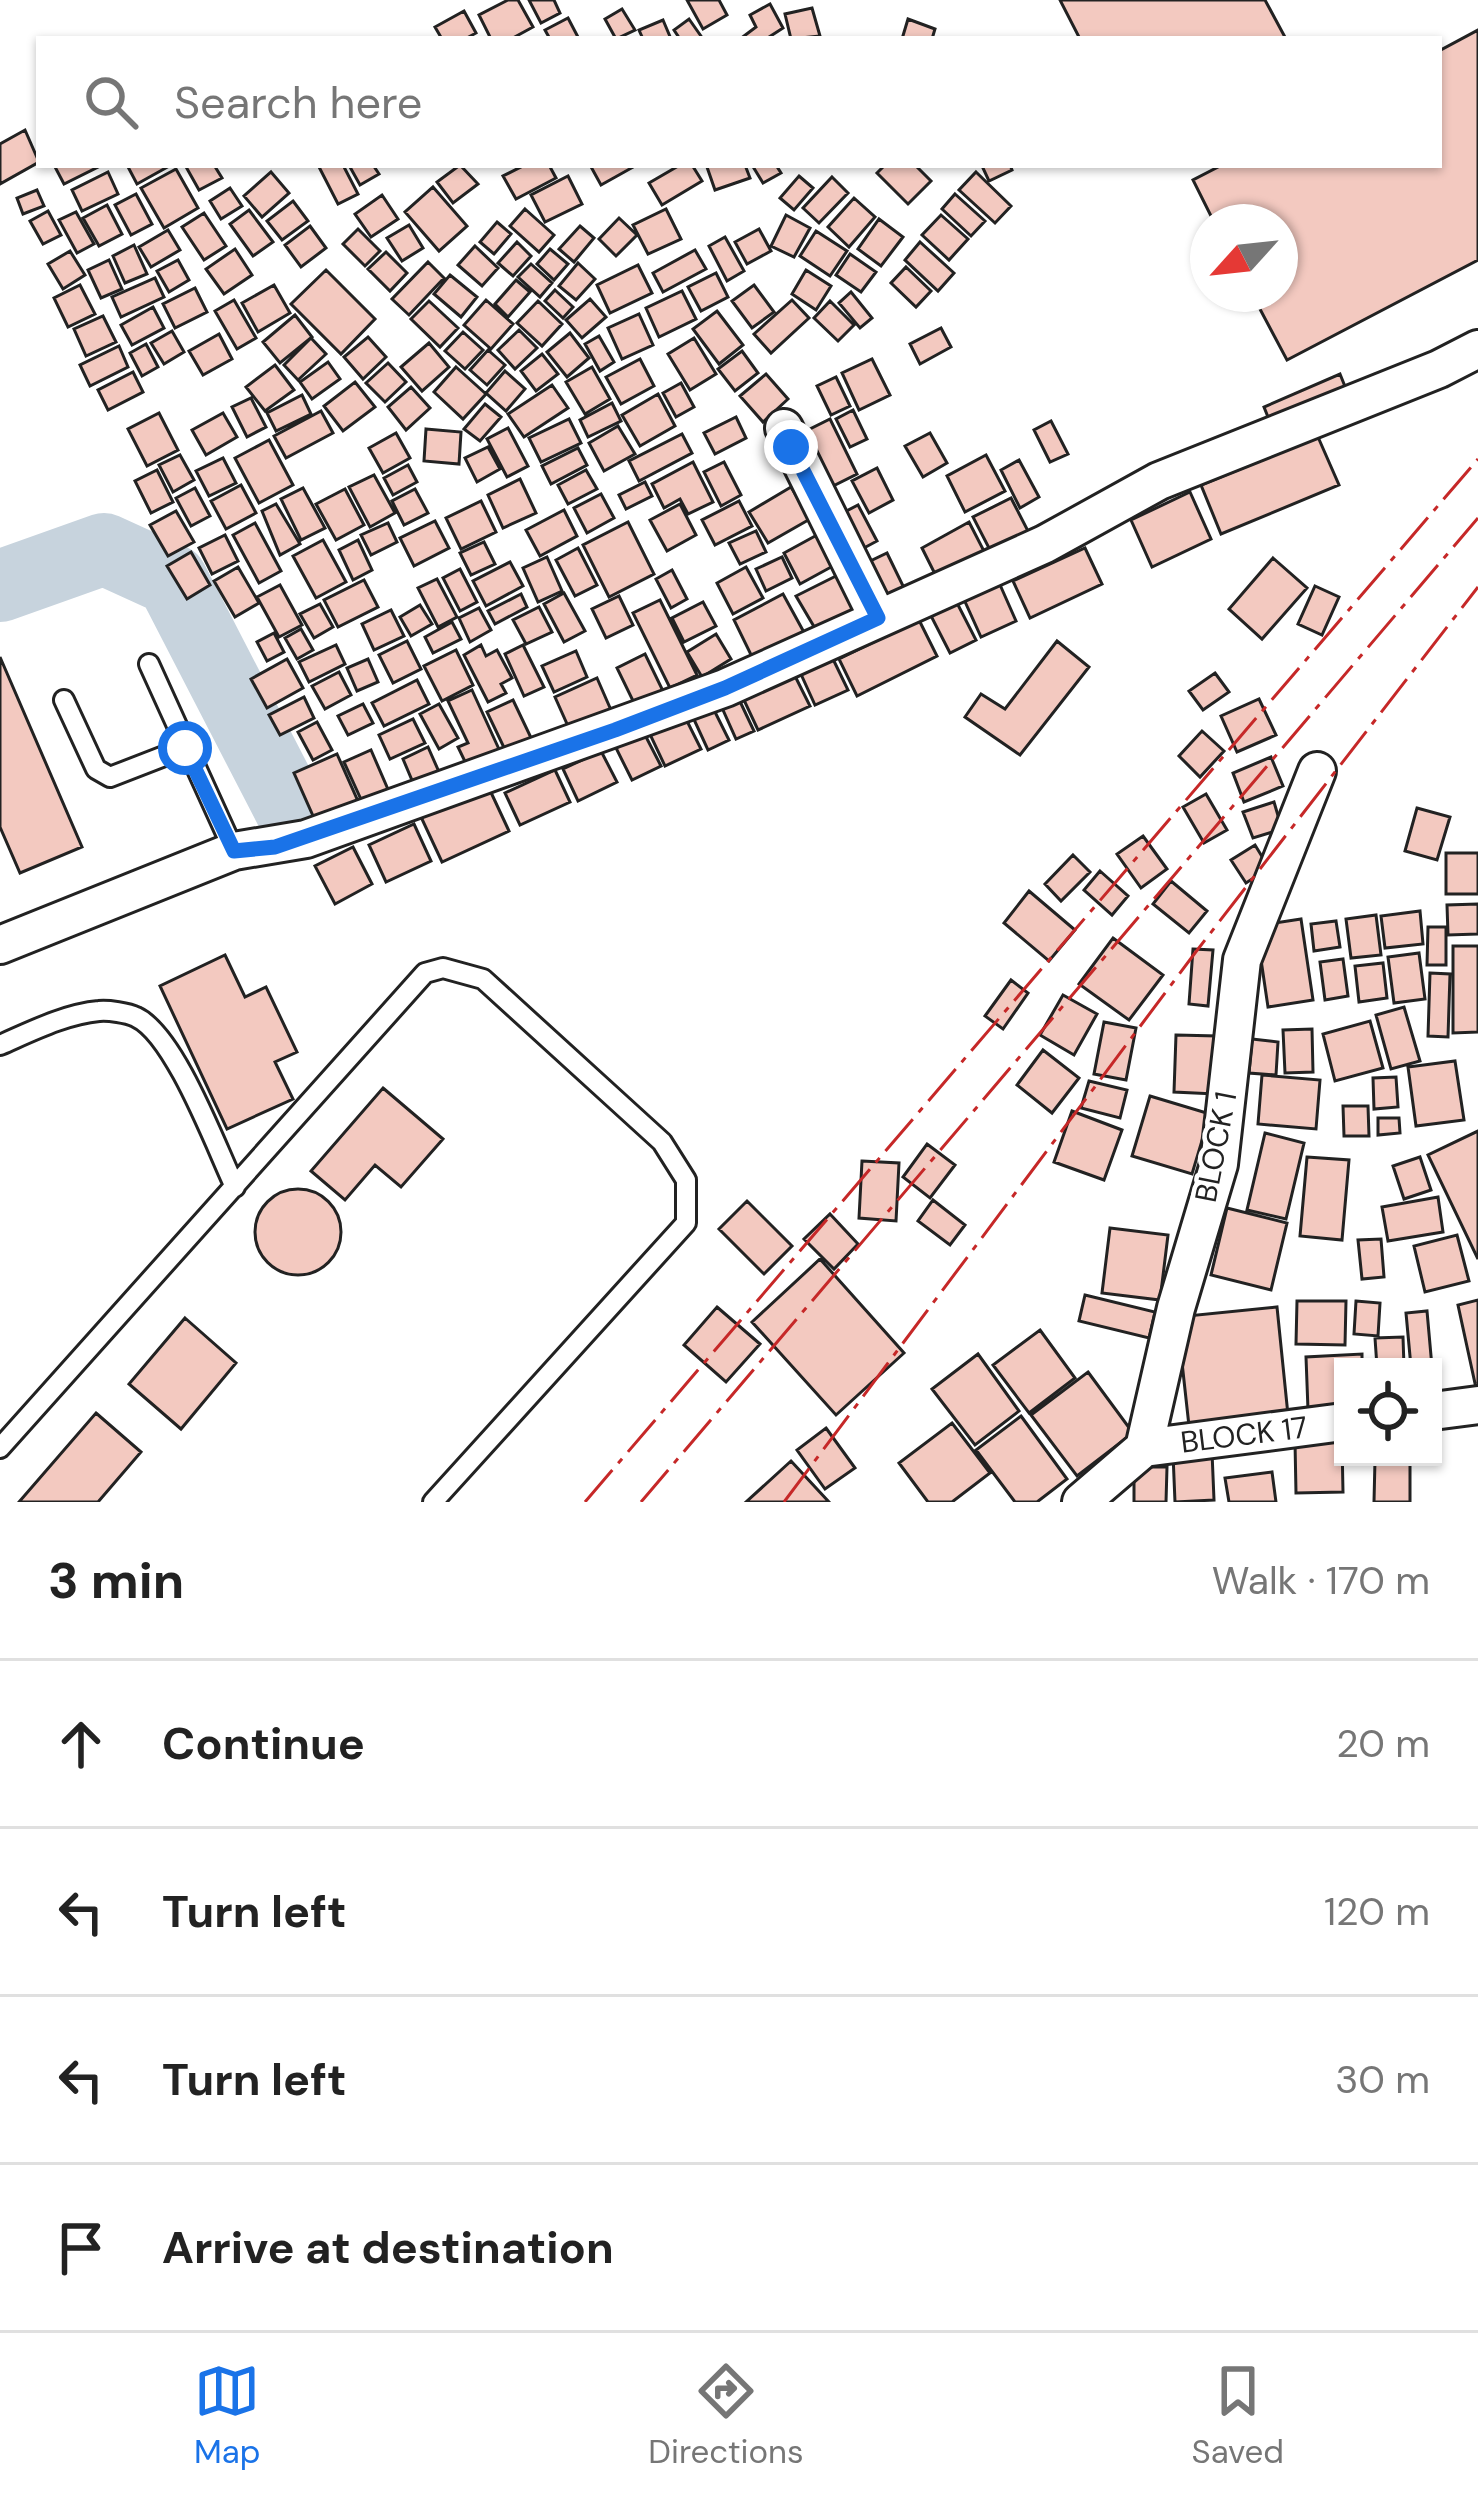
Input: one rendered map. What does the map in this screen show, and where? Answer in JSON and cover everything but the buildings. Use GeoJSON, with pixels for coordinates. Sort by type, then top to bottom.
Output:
{"type":"FeatureCollection","features":[{"type":"Feature","properties":{"kind":"street"},"geometry":{"type":"LineString","coordinates":[[0,945],[234,851],[306,839],[725,688],[1045,544],[1159,481],[1478,349]]}},
{"type":"Feature","properties":{"kind":"street"},"geometry":{"type":"LineString","coordinates":[[784,428],[878,618]]}},
{"type":"Feature","properties":{"kind":"street","name":"BLOCK 1"},"geometry":{"type":"LineString","coordinates":[[1144,1448],[1176,1308],[1219,1164],[1242,960],[1317,771]]}},
{"type":"Feature","properties":{"kind":"street"},"geometry":{"type":"LineString","coordinates":[[1442,1410],[1478,1405]]}},
{"type":"Feature","properties":{"kind":"street","name":"BLOCK 17"},"geometry":{"type":"LineString","coordinates":[[1144,1448],[1334,1424]]}},
{"type":"Feature","properties":{"kind":"street"},"geometry":{"type":"LineString","coordinates":[[1081,1502],[1144,1448]]}},
{"type":"Feature","properties":{"kind":"lane"},"geometry":{"type":"LineString","coordinates":[[148,664],[234,851]]}},
{"type":"Feature","properties":{"kind":"lane"},"geometry":{"type":"LineString","coordinates":[[64,700],[96,770],[110,777],[185,748]]}},
{"type":"Feature","properties":{"kind":"lane"},"geometry":{"type":"LineString","coordinates":[[0,1448],[425,973],[443,968],[483,979],[662,1142],[686,1180],[686,1223],[433,1502]]}},
{"type":"Feature","properties":{"kind":"lane"},"geometry":{"type":"LineString","coordinates":[[0,1045],[100,1011],[137,1017],[160,1039],[181,1071],[235,1187]]}},
{"type":"Feature","properties":{"kind":"waterway"},"geometry":{"type":"LineString","coordinates":[[0,586],[104,549],[172,580],[297,822]]}},
{"type":"Feature","properties":{"kind":"power"},"geometry":{"type":"LineString","coordinates":[[585,1502],[1478,459]]}},
{"type":"Feature","properties":{"kind":"power"},"geometry":{"type":"LineString","coordinates":[[641,1502],[1478,518]]}},
{"type":"Feature","properties":{"kind":"power"},"geometry":{"type":"LineString","coordinates":[[784,1502],[1195,953],[1478,587]]}},
{"type":"Feature","properties":{"kind":"route"},"geometry":{"type":"LineString","coordinates":[[185,748],[234,851],[275,847],[615,730],[725,688],[878,618],[791,447]]}}]}
